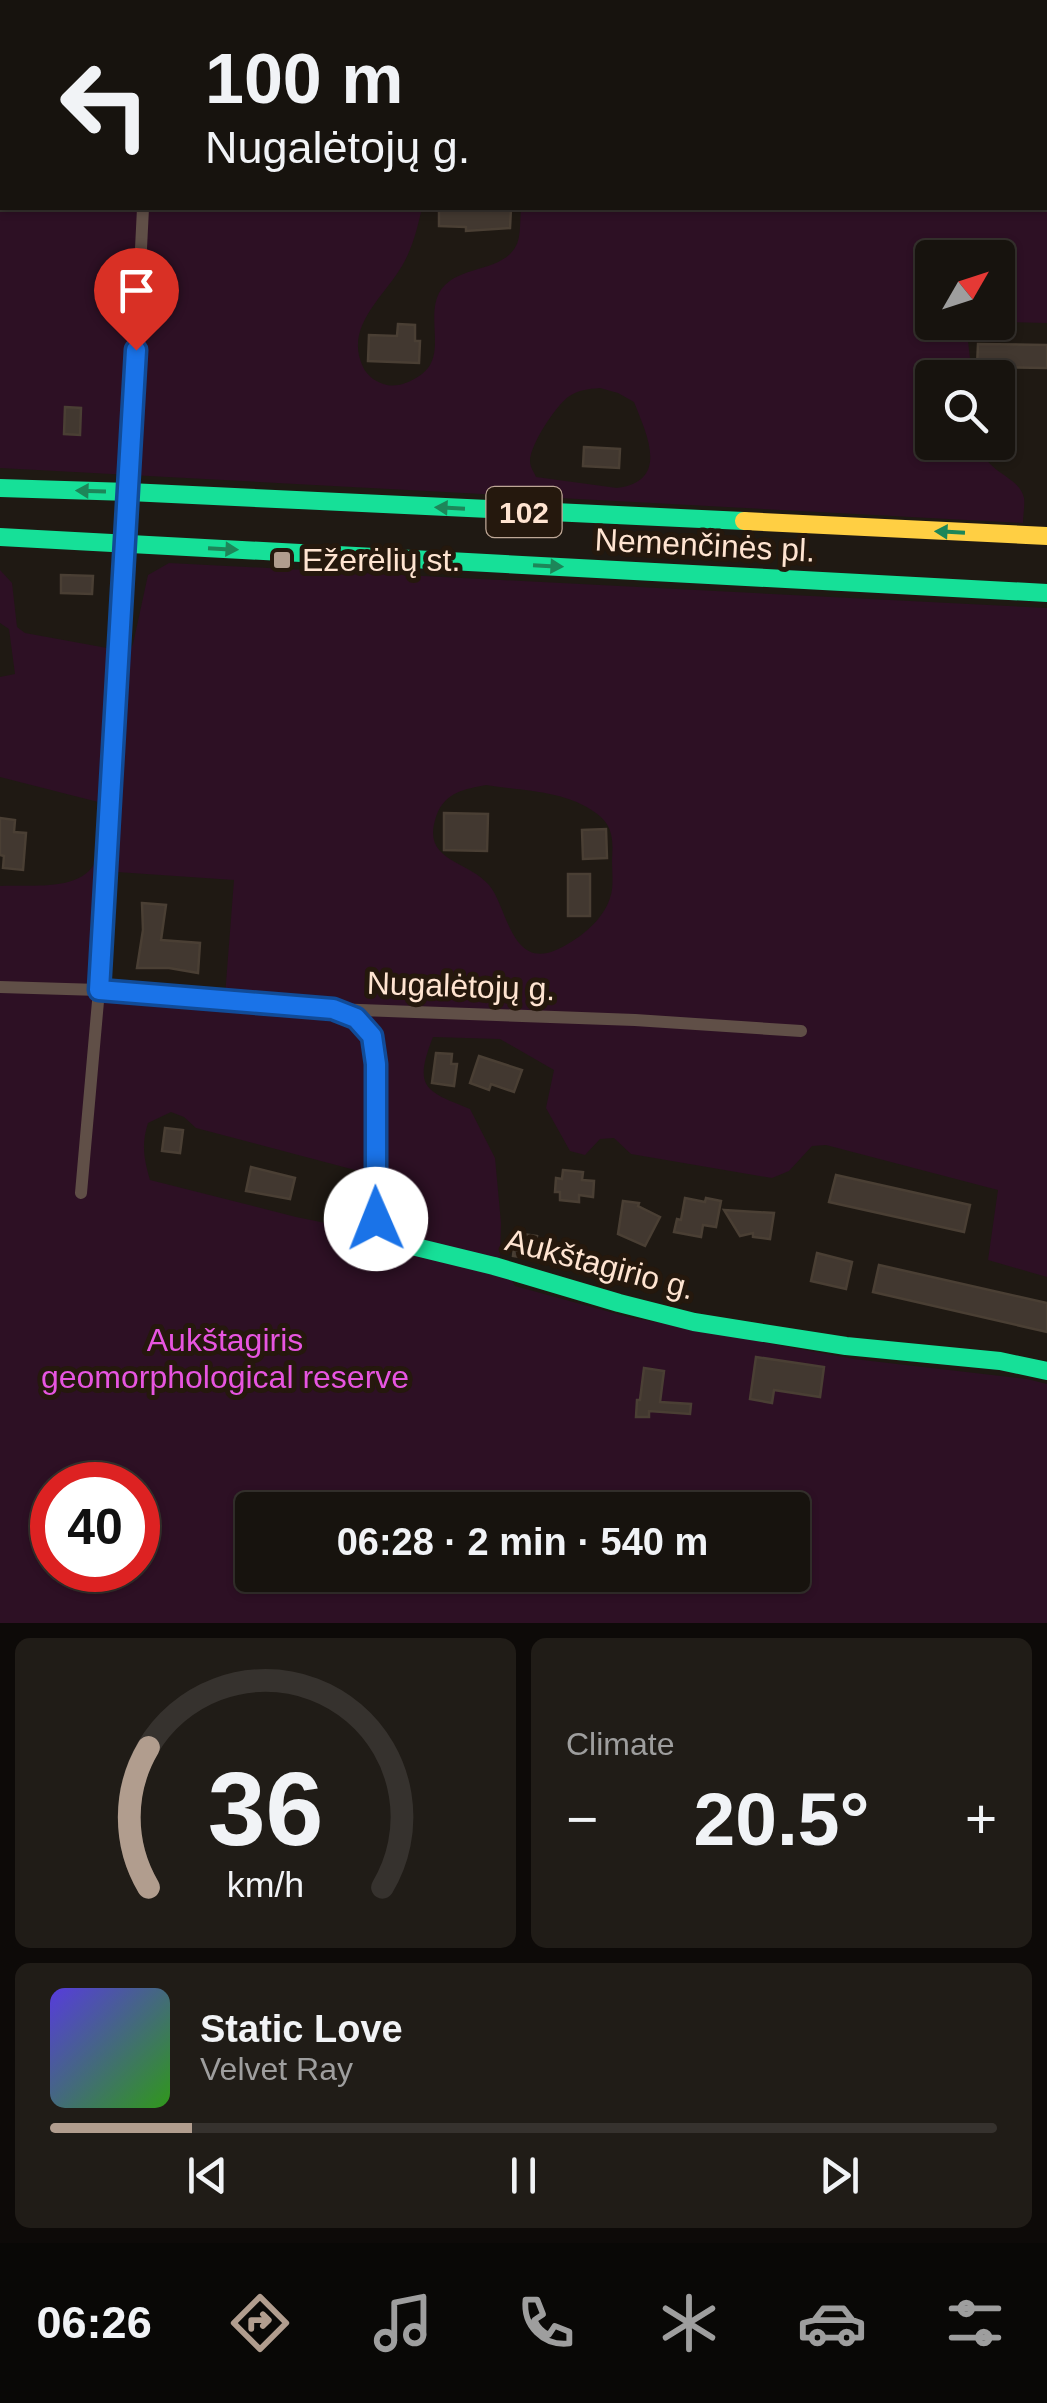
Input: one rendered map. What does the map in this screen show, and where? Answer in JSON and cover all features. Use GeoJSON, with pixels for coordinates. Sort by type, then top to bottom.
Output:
{"type":"FeatureCollection","features":[{"type":"Feature","properties":{"kind":"main road","name":"Nemenčinės pl."},"geometry":{"type":"LineString","coordinates":[[0,488],[1047,536]]}},
{"type":"Feature","properties":{"kind":"main road"},"geometry":{"type":"LineString","coordinates":[[126,544],[130,492]]}},
{"type":"Feature","properties":{"kind":"main road","name":"Nemenčinės pl."},"geometry":{"type":"LineString","coordinates":[[0,537],[1047,593]]}},
{"type":"Feature","properties":{"kind":"main road","name":"Aukštagirio g."},"geometry":{"type":"LineString","coordinates":[[333,1009],[356,1018],[372,1036],[376,1064],[376,1219],[416,1247],[694,1322],[846,1346],[1000,1360],[1047,1371]]}},
{"type":"Feature","properties":{"kind":"street"},"geometry":{"type":"LineString","coordinates":[[130,492],[143,210]]}},
{"type":"Feature","properties":{"kind":"street"},"geometry":{"type":"LineString","coordinates":[[81,1193],[99,990],[126,544]]}},
{"type":"Feature","properties":{"kind":"street","name":"Nugalėtojų g."},"geometry":{"type":"LineString","coordinates":[[0,987],[99,990],[333,1009],[635,1020],[801,1031]]}},
{"type":"Feature","properties":{"kind":"green space"},"geometry":{"type":"Polygon","coordinates":[[[0,210],[421,210],[406,259],[368,314],[358,339],[358,352],[367,373],[391,385],[416,378],[432,361],[435,304],[446,284],[500,261],[518,242],[521,210],[1047,210],[1047,323],[1015,322],[1015,240],[915,240],[915,340],[969,340],[970,360],[915,360],[915,460],[987,460],[1021,490],[1023,523],[0,468],[0,210]],[[600,388],[572,395],[550,417],[531,454],[536,477],[617,488],[644,476],[650,455],[634,402],[600,388]]]}},
{"type":"Feature","properties":{"kind":"green space","name":"Aukštagiris geomorphological reserve"},"geometry":{"type":"Polygon","coordinates":[[[169,563],[1047,608],[1047,1277],[988,1260],[998,1190],[826,1145],[812,1146],[789,1171],[772,1178],[631,1154],[614,1138],[600,1139],[585,1155],[570,1151],[546,1108],[554,1070],[500,1039],[433,1037],[424,1077],[433,1092],[470,1109],[495,1158],[500,1259],[515,1286],[628,1317],[854,1359],[1047,1384],[1047,1623],[0,1623],[0,886],[54,885],[80,878],[96,860],[106,804],[0,777],[0,677],[15,674],[9,629],[0,623],[0,570],[12,583],[17,627],[25,633],[129,652],[148,575],[169,563]],[[486,785],[457,793],[446,801],[437,814],[434,842],[448,858],[489,885],[520,944],[541,954],[556,950],[580,936],[607,906],[612,884],[609,829],[596,813],[571,800],[486,785]],[[117,872],[109,975],[116,985],[225,996],[234,880],[117,872]],[[171,1112],[148,1123],[144,1152],[150,1180],[360,1230],[370,1174],[196,1128],[171,1112]]]}},
{"type":"Feature","properties":{"kind":"building"},"geometry":{"type":"Polygon","coordinates":[[[439,210],[511,210],[510,228],[466,231],[466,227],[439,226],[439,210]]]}},
{"type":"Feature","properties":{"kind":"building"},"geometry":{"type":"Polygon","coordinates":[[[398,324],[415,325],[415,341],[420,341],[419,363],[368,361],[369,335],[397,336],[398,324]]]}},
{"type":"Feature","properties":{"kind":"building"},"geometry":{"type":"Polygon","coordinates":[[[978,344],[1047,345],[1047,368],[1015,368],[1015,360],[977,360],[978,344]]]}},
{"type":"Feature","properties":{"kind":"building"},"geometry":{"type":"Polygon","coordinates":[[[65,407],[81,408],[80,435],[64,434],[65,407]]]}},
{"type":"Feature","properties":{"kind":"building"},"geometry":{"type":"Polygon","coordinates":[[[584,447],[620,449],[619,468],[583,466],[584,447]]]}},
{"type":"Feature","properties":{"kind":"building"},"geometry":{"type":"Polygon","coordinates":[[[61,575],[93,576],[92,594],[61,593],[61,575]]]}},
{"type":"Feature","properties":{"kind":"building"},"geometry":{"type":"Polygon","coordinates":[[[444,813],[488,814],[487,851],[444,850],[444,813]]]}},
{"type":"Feature","properties":{"kind":"building"},"geometry":{"type":"Polygon","coordinates":[[[0,818],[15,820],[14,832],[26,833],[23,870],[3,868],[0,818]]]}},
{"type":"Feature","properties":{"kind":"building"},"geometry":{"type":"Polygon","coordinates":[[[606,829],[607,858],[583,859],[582,830],[606,829]]]}},
{"type":"Feature","properties":{"kind":"building"},"geometry":{"type":"Polygon","coordinates":[[[568,874],[590,874],[590,916],[568,916],[568,874]]]}},
{"type":"Feature","properties":{"kind":"building"},"geometry":{"type":"Polygon","coordinates":[[[142,903],[166,905],[161,940],[200,943],[198,973],[137,968],[143,930],[142,903]]]}},
{"type":"Feature","properties":{"kind":"building"},"geometry":{"type":"Polygon","coordinates":[[[436,1053],[452,1054],[451,1064],[457,1064],[454,1086],[432,1083],[436,1053]]]}},
{"type":"Feature","properties":{"kind":"building"},"geometry":{"type":"Polygon","coordinates":[[[479,1056],[522,1070],[514,1092],[491,1084],[489,1090],[470,1083],[479,1056]]]}},
{"type":"Feature","properties":{"kind":"building"},"geometry":{"type":"Polygon","coordinates":[[[165,1128],[183,1130],[180,1153],[162,1151],[165,1128]]]}},
{"type":"Feature","properties":{"kind":"building"},"geometry":{"type":"Polygon","coordinates":[[[251,1167],[295,1178],[290,1199],[246,1191],[251,1167]]]}},
{"type":"Feature","properties":{"kind":"building"},"geometry":{"type":"Polygon","coordinates":[[[563,1170],[583,1172],[582,1180],[594,1181],[593,1197],[579,1195],[579,1202],[560,1200],[560,1192],[555,1192],[556,1178],[562,1179],[563,1170]]]}},
{"type":"Feature","properties":{"kind":"building"},"geometry":{"type":"Polygon","coordinates":[[[836,1175],[970,1205],[964,1232],[829,1202],[836,1175]]]}},
{"type":"Feature","properties":{"kind":"building"},"geometry":{"type":"Polygon","coordinates":[[[685,1198],[721,1201],[716,1227],[703,1225],[701,1237],[674,1232],[685,1198]]]}},
{"type":"Feature","properties":{"kind":"building"},"geometry":{"type":"Polygon","coordinates":[[[623,1201],[639,1203],[638,1206],[660,1217],[645,1246],[618,1234],[623,1201]]]}},
{"type":"Feature","properties":{"kind":"building"},"geometry":{"type":"Polygon","coordinates":[[[724,1210],[774,1213],[770,1239],[753,1237],[753,1233],[740,1236],[724,1210]]]}},
{"type":"Feature","properties":{"kind":"building"},"geometry":{"type":"Polygon","coordinates":[[[516,1233],[537,1236],[534,1259],[513,1256],[516,1233]]]}},
{"type":"Feature","properties":{"kind":"building"},"geometry":{"type":"Polygon","coordinates":[[[817,1253],[852,1262],[846,1289],[811,1281],[817,1253]]]}},
{"type":"Feature","properties":{"kind":"building"},"geometry":{"type":"Polygon","coordinates":[[[879,1265],[1047,1303],[1047,1332],[873,1292],[879,1265]]]}},
{"type":"Feature","properties":{"kind":"building"},"geometry":{"type":"Polygon","coordinates":[[[756,1357],[824,1367],[820,1397],[774,1390],[772,1403],[750,1399],[756,1357]]]}},
{"type":"Feature","properties":{"kind":"building"},"geometry":{"type":"Polygon","coordinates":[[[644,1368],[664,1371],[660,1402],[691,1404],[690,1414],[649,1411],[649,1417],[636,1417],[644,1368]]]}},
{"type":"Feature","properties":{"kind":"traffic: fast"},"geometry":{"type":"LineString","coordinates":[[0,488],[744,521]]}},
{"type":"Feature","properties":{"kind":"traffic: fast"},"geometry":{"type":"LineString","coordinates":[[126,543],[129,492]]}},
{"type":"Feature","properties":{"kind":"traffic: fast"},"geometry":{"type":"LineString","coordinates":[[0,537],[1047,593]]}},
{"type":"Feature","properties":{"kind":"traffic: fast"},"geometry":{"type":"LineString","coordinates":[[333,1009],[355,1017],[372,1036],[376,1064],[377,1219],[416,1247],[694,1322],[846,1346],[1000,1361],[1047,1371]]}},
{"type":"Feature","properties":{"kind":"traffic: slow"},"geometry":{"type":"LineString","coordinates":[[744,521],[1047,536]]}},
{"type":"Feature","properties":{"kind":"place","name":"Ežerėlių st."},"geometry":{"type":"Point","coordinates":[282,560]}},
{"type":"Feature","properties":{"kind":"route"},"geometry":{"type":"LineString","coordinates":[[136,350],[99,990],[333,1009],[356,1018],[372,1036],[376,1064],[376,1219]]}}]}
